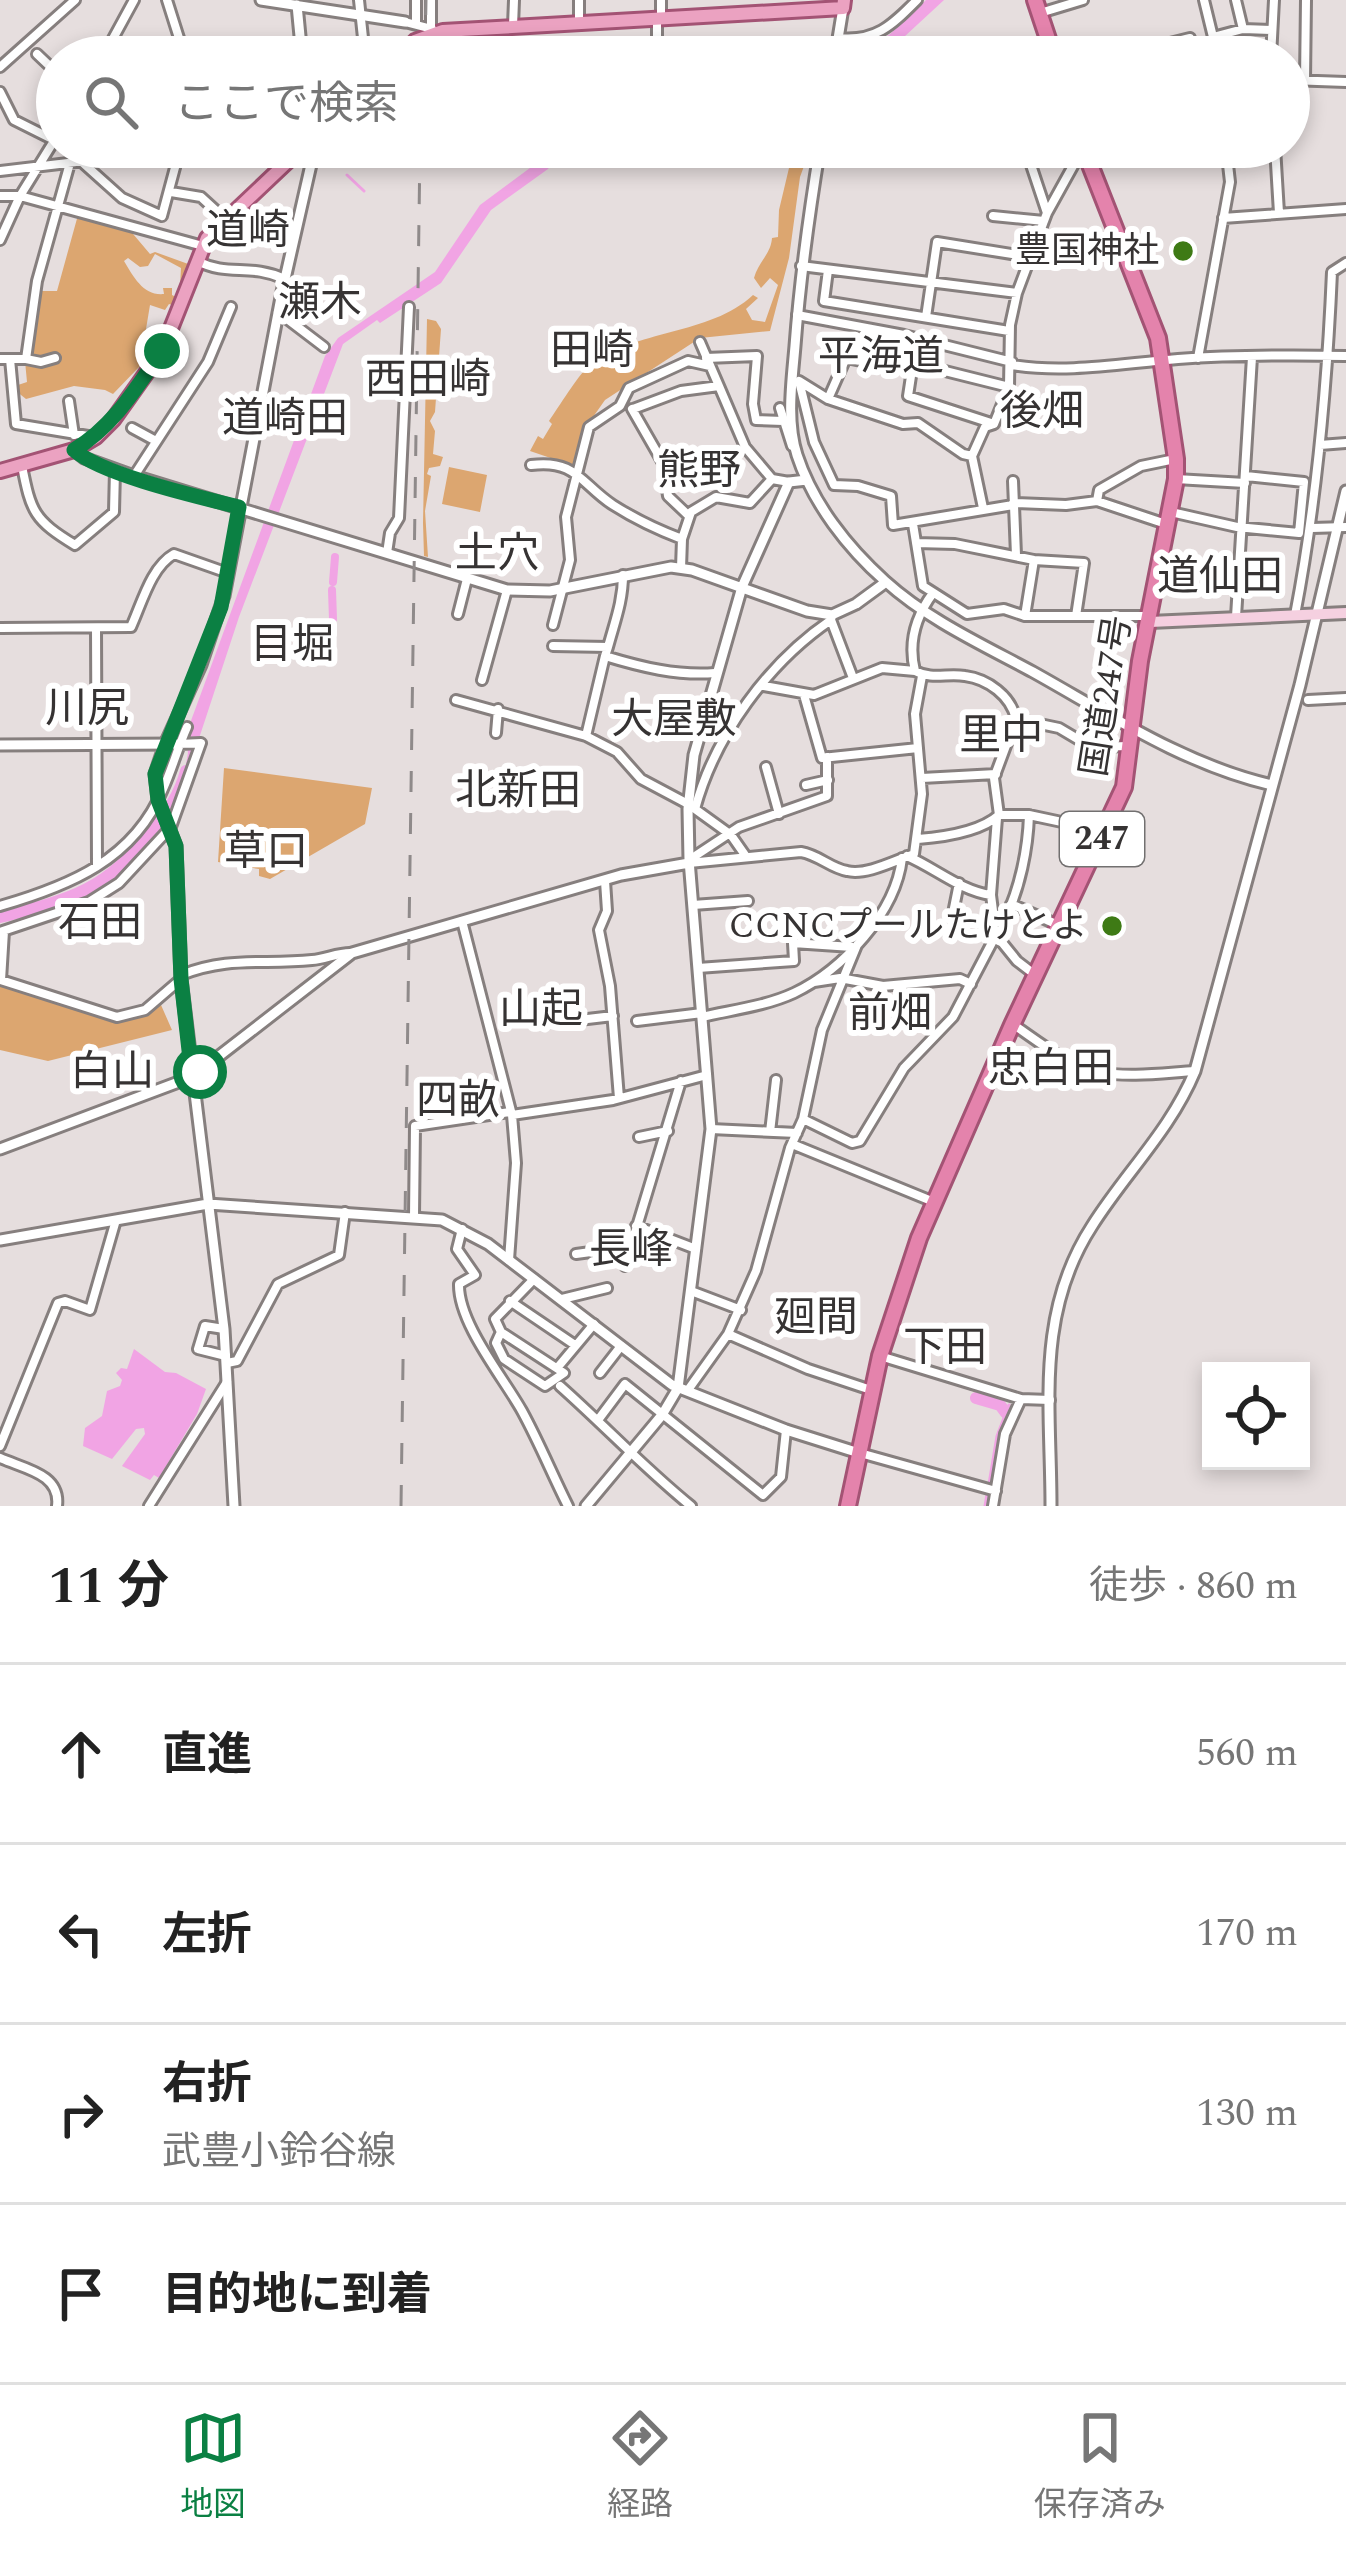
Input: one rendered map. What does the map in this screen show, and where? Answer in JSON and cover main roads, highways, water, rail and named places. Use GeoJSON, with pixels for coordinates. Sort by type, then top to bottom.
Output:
{"type":"FeatureCollection","features":[{"type":"Feature","properties":{"kind":"highway"},"geometry":{"type":"LineString","coordinates":[[1038,7],[1047,36]]}},
{"type":"Feature","properties":{"kind":"highway","name":"国道247号"},"geometry":{"type":"LineString","coordinates":[[848,1506],[880,1356],[934,1202],[1124,787],[1140,661],[1176,459],[1154,325],[1092,168]]}},
{"type":"Feature","properties":{"kind":"main road"},"geometry":{"type":"LineString","coordinates":[[426,36],[659,17],[710,7],[843,4]]}},
{"type":"Feature","properties":{"kind":"main road"},"geometry":{"type":"LineString","coordinates":[[0,471],[96,437],[113,420],[162,351],[203,246],[224,218],[280,168]]}},
{"type":"Feature","properties":{"kind":"main road"},"geometry":{"type":"LineString","coordinates":[[1150,619],[1346,613]]}},
{"type":"Feature","properties":{"kind":"waterway"},"geometry":{"type":"LineString","coordinates":[[347,175],[364,191]]}},
{"type":"Feature","properties":{"kind":"waterway"},"geometry":{"type":"LineString","coordinates":[[333,582],[335,557]]}},
{"type":"Feature","properties":{"kind":"waterway"},"geometry":{"type":"LineString","coordinates":[[332,590],[333,619]]}},
{"type":"Feature","properties":{"kind":"waterway"},"geometry":{"type":"LineString","coordinates":[[0,917],[69,897],[104,879],[137,850],[159,822],[186,771]]}},
{"type":"Feature","properties":{"kind":"waterway"},"geometry":{"type":"LineString","coordinates":[[976,1398],[1000,1405],[1006,1413]]}},
{"type":"Feature","properties":{"kind":"waterway"},"geometry":{"type":"LineString","coordinates":[[989,1484],[997,1436],[1009,1405]]}},
{"type":"Feature","properties":{"kind":"waterway"},"geometry":{"type":"LineString","coordinates":[[985,1506],[987,1494]]}},
{"type":"Feature","properties":{"kind":"railway"},"geometry":{"type":"LineString","coordinates":[[425,36],[426,0]]}},
{"type":"Feature","properties":{"kind":"railway"},"geometry":{"type":"LineString","coordinates":[[401,1506],[420,168]]}},
{"type":"Feature","properties":{"kind":"place","name":"豊国神社"},"geometry":{"type":"Point","coordinates":[1183,251]}},
{"type":"Feature","properties":{"kind":"place","name":"CCNCプールたけとよ"},"geometry":{"type":"Point","coordinates":[1112,926]}},
{"type":"Feature","properties":{"kind":"district","name":"道崎"},"geometry":{"type":"Point","coordinates":[248,231]}},
{"type":"Feature","properties":{"kind":"district","name":"瀬木"},"geometry":{"type":"Point","coordinates":[320,303]}},
{"type":"Feature","properties":{"kind":"district","name":"田崎"},"geometry":{"type":"Point","coordinates":[592,351]}},
{"type":"Feature","properties":{"kind":"district","name":"平海道"},"geometry":{"type":"Point","coordinates":[881,357]}},
{"type":"Feature","properties":{"kind":"district","name":"西田崎"},"geometry":{"type":"Point","coordinates":[428,380]}},
{"type":"Feature","properties":{"kind":"district","name":"後畑"},"geometry":{"type":"Point","coordinates":[1042,412]}},
{"type":"Feature","properties":{"kind":"district","name":"道崎田"},"geometry":{"type":"Point","coordinates":[285,419]}},
{"type":"Feature","properties":{"kind":"district","name":"熊野"},"geometry":{"type":"Point","coordinates":[699,471]}},
{"type":"Feature","properties":{"kind":"district","name":"土穴"},"geometry":{"type":"Point","coordinates":[497,554]}},
{"type":"Feature","properties":{"kind":"district","name":"道仙田"},"geometry":{"type":"Point","coordinates":[1220,577]}},
{"type":"Feature","properties":{"kind":"district","name":"目堀"},"geometry":{"type":"Point","coordinates":[292,645]}},
{"type":"Feature","properties":{"kind":"district","name":"川尻"},"geometry":{"type":"Point","coordinates":[87,709]}},
{"type":"Feature","properties":{"kind":"district","name":"大屋敷"},"geometry":{"type":"Point","coordinates":[674,720]}},
{"type":"Feature","properties":{"kind":"district","name":"里中"},"geometry":{"type":"Point","coordinates":[1001,736]}},
{"type":"Feature","properties":{"kind":"district","name":"北新田"},"geometry":{"type":"Point","coordinates":[518,791]}},
{"type":"Feature","properties":{"kind":"district","name":"草口"},"geometry":{"type":"Point","coordinates":[266,852]}},
{"type":"Feature","properties":{"kind":"district","name":"石田"},"geometry":{"type":"Point","coordinates":[100,923]}},
{"type":"Feature","properties":{"kind":"district","name":"山起"},"geometry":{"type":"Point","coordinates":[541,1010]}},
{"type":"Feature","properties":{"kind":"district","name":"前畑"},"geometry":{"type":"Point","coordinates":[890,1014]}},
{"type":"Feature","properties":{"kind":"district","name":"忠白田"},"geometry":{"type":"Point","coordinates":[1051,1069]}},
{"type":"Feature","properties":{"kind":"district","name":"白山"},"geometry":{"type":"Point","coordinates":[112,1072]}},
{"type":"Feature","properties":{"kind":"district","name":"四畝"},"geometry":{"type":"Point","coordinates":[458,1101]}},
{"type":"Feature","properties":{"kind":"district","name":"長峰"},"geometry":{"type":"Point","coordinates":[631,1250]}},
{"type":"Feature","properties":{"kind":"district","name":"廻間"},"geometry":{"type":"Point","coordinates":[816,1318]}},
{"type":"Feature","properties":{"kind":"district","name":"下田"},"geometry":{"type":"Point","coordinates":[945,1348]}}]}
